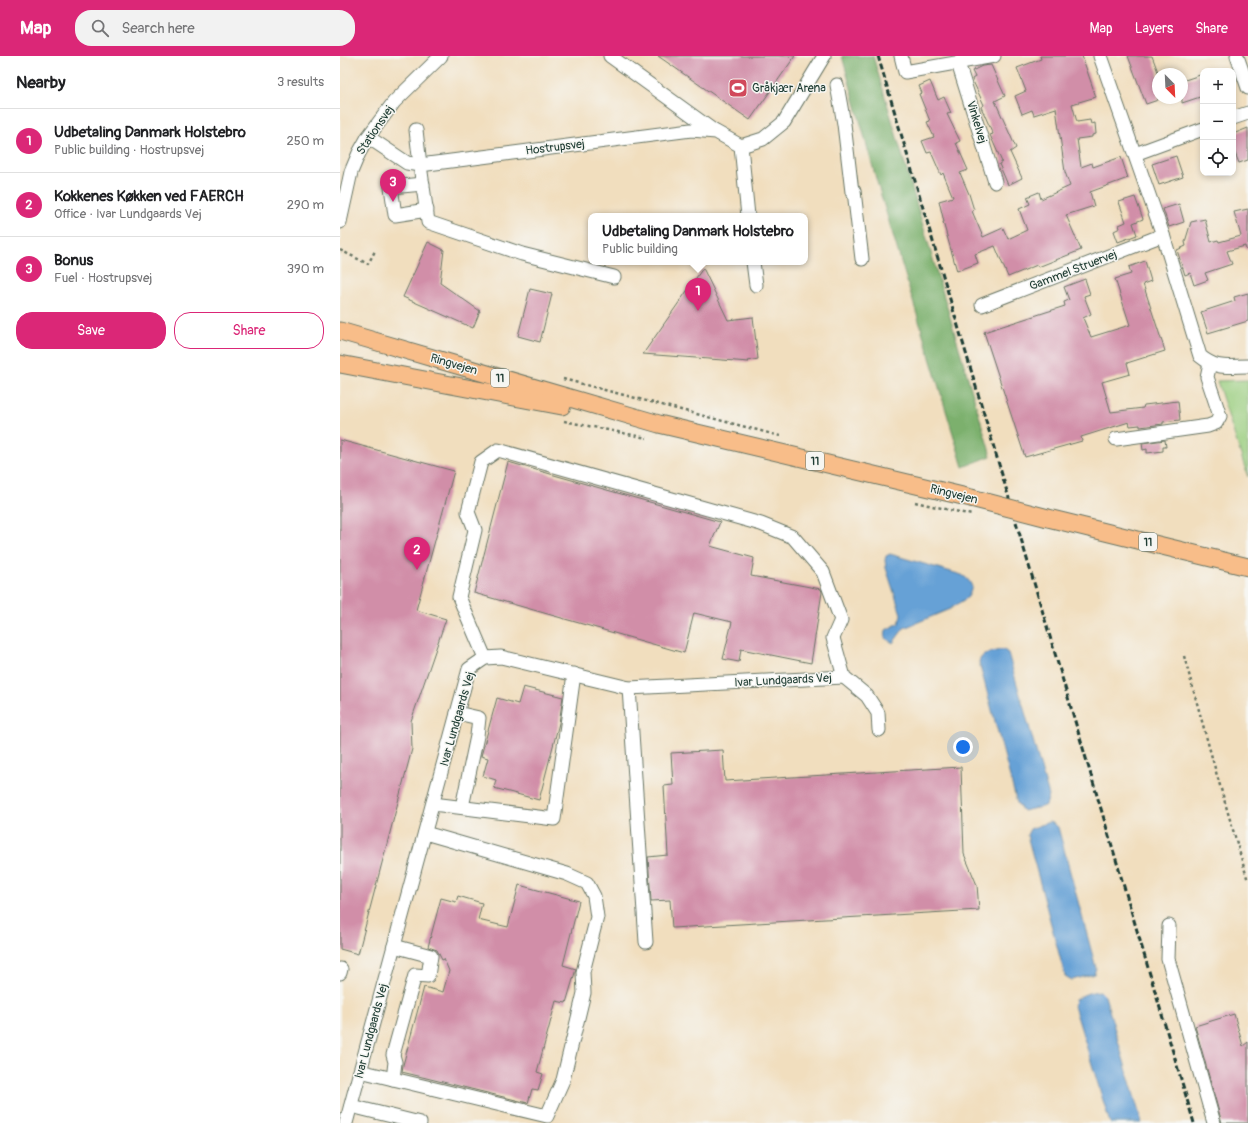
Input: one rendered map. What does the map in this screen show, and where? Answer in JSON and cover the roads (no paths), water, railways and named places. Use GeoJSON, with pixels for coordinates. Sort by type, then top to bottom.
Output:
{"type":"FeatureCollection","features":[{"type":"Feature","properties":{"kind":"main road","name":"Ringvejen"},"geometry":{"type":"LineString","coordinates":[[340,331],[659,424]]}},
{"type":"Feature","properties":{"kind":"main road","name":"Ringvejen"},"geometry":{"type":"LineString","coordinates":[[340,364],[659,424],[971,498],[1248,567]]}},
{"type":"Feature","properties":{"kind":"street","name":"Stationsvej"},"geometry":{"type":"LineString","coordinates":[[340,222],[346,171],[394,102],[441,56]]}},
{"type":"Feature","properties":{"kind":"street"},"geometry":{"type":"LineString","coordinates":[[610,56],[716,132],[741,146],[763,139],[784,122],[824,56]]}},
{"type":"Feature","properties":{"kind":"street"},"geometry":{"type":"LineString","coordinates":[[901,56],[905,72],[994,56]]}},
{"type":"Feature","properties":{"kind":"street"},"geometry":{"type":"LineString","coordinates":[[1100,56],[1205,360],[1207,377],[1220,416],[1216,422],[1208,426],[1116,439]]}},
{"type":"Feature","properties":{"kind":"street"},"geometry":{"type":"LineString","coordinates":[[1237,56],[1248,88]]}},
{"type":"Feature","properties":{"kind":"street","name":"Vinkelvej"},"geometry":{"type":"LineString","coordinates":[[958,63],[996,182]]}},
{"type":"Feature","properties":{"kind":"street"},"geometry":{"type":"LineString","coordinates":[[837,86],[844,124],[862,259]]}},
{"type":"Feature","properties":{"kind":"street"},"geometry":{"type":"LineString","coordinates":[[1236,117],[1248,113]]}},
{"type":"Feature","properties":{"kind":"street"},"geometry":{"type":"LineString","coordinates":[[416,130],[428,222],[522,254],[614,277]]}},
{"type":"Feature","properties":{"kind":"street","name":"Hostrupsvej"},"geometry":{"type":"LineString","coordinates":[[368,138],[407,162],[420,165],[691,130],[716,132]]}},
{"type":"Feature","properties":{"kind":"street"},"geometry":{"type":"LineString","coordinates":[[1135,154],[1200,130]]}},
{"type":"Feature","properties":{"kind":"street"},"geometry":{"type":"LineString","coordinates":[[741,146],[748,213]]}},
{"type":"Feature","properties":{"kind":"street"},"geometry":{"type":"LineString","coordinates":[[423,184],[391,187],[395,215],[427,210]]}},
{"type":"Feature","properties":{"kind":"street","name":"Gammel Struervej"},"geometry":{"type":"LineString","coordinates":[[982,305],[1163,235]]}},
{"type":"Feature","properties":{"kind":"street"},"geometry":{"type":"LineString","coordinates":[[753,265],[756,285]]}},
{"type":"Feature","properties":{"kind":"street"},"geometry":{"type":"LineString","coordinates":[[1205,360],[1221,366],[1248,366]]}},
{"type":"Feature","properties":{"kind":"street"},"geometry":{"type":"LineString","coordinates":[[485,658],[460,597],[475,530],[468,512],[481,462],[498,450],[761,524],[793,537],[823,572],[841,620],[834,638],[844,677],[867,696],[878,713],[879,730]]}},
{"type":"Feature","properties":{"kind":"street","name":"Ivar Lundgaards Vej"},"geometry":{"type":"LineString","coordinates":[[346,1113],[360,1071],[469,669],[485,658],[501,657],[629,688],[844,677]]}},
{"type":"Feature","properties":{"kind":"street"},"geometry":{"type":"LineString","coordinates":[[433,804],[554,819],[574,674]]}},
{"type":"Feature","properties":{"kind":"street"},"geometry":{"type":"LineString","coordinates":[[629,688],[646,942]]}},
{"type":"Feature","properties":{"kind":"street"},"geometry":{"type":"LineString","coordinates":[[457,713],[479,718],[477,736],[462,807]]}},
{"type":"Feature","properties":{"kind":"street"},"geometry":{"type":"LineString","coordinates":[[360,1071],[547,1116],[563,1080],[584,993],[583,972],[597,917],[594,896],[586,883],[567,874],[425,833]]}},
{"type":"Feature","properties":{"kind":"street"},"geometry":{"type":"LineString","coordinates":[[1169,926],[1168,959],[1214,1123]]}},
{"type":"Feature","properties":{"kind":"street"},"geometry":{"type":"LineString","coordinates":[[393,1079],[395,1062],[393,1055],[415,975],[428,976],[431,956],[394,946]]}},
{"type":"Feature","properties":{"kind":"street"},"geometry":{"type":"LineString","coordinates":[[340,968],[340,973]]}},
{"type":"Feature","properties":{"kind":"street"},"geometry":{"type":"LineString","coordinates":[[346,1113],[420,1123]]}},
{"type":"Feature","properties":{"kind":"water"},"geometry":{"type":"Polygon","coordinates":[[[890,554],[962,575],[968,580],[972,587],[968,597],[950,609],[904,628],[893,643],[885,638],[886,630],[899,623],[901,614],[886,568],[886,556],[890,554]]]}},
{"type":"Feature","properties":{"kind":"water"},"geometry":{"type":"Polygon","coordinates":[[[999,650],[1004,650],[1008,653],[1049,796],[1046,805],[1023,811],[1017,803],[979,662],[984,655],[999,650]]]}},
{"type":"Feature","properties":{"kind":"water"},"geometry":{"type":"Polygon","coordinates":[[[1049,822],[1058,827],[1096,968],[1094,974],[1072,980],[1065,976],[1027,835],[1030,829],[1049,822]]]}},
{"type":"Feature","properties":{"kind":"water"},"geometry":{"type":"Polygon","coordinates":[[[1100,991],[1105,996],[1142,1123],[1110,1123],[1074,1006],[1075,1000],[1081,996],[1100,991]]]}},
{"type":"Feature","properties":{"kind":"railway"},"geometry":{"type":"LineString","coordinates":[[878,56],[1194,1123]]}},
{"type":"Feature","properties":{"kind":"place","name":"Gråkjær Arena"},"geometry":{"type":"Point","coordinates":[738,88]}},
{"type":"Feature","properties":{"kind":"place","name":"Bonus"},"geometry":{"type":"Point","coordinates":[393,202]}},
{"type":"Feature","properties":{"kind":"place","name":"Udbetaling Danmark Holstebro"},"geometry":{"type":"Point","coordinates":[698,311]}},
{"type":"Feature","properties":{"kind":"place","name":"Kokkenes Køkken ved FAERCH"},"geometry":{"type":"Point","coordinates":[417,570]}}]}
